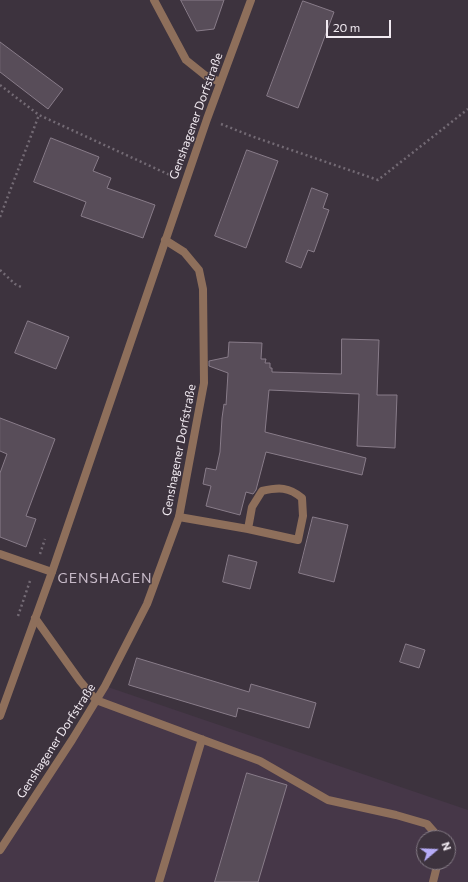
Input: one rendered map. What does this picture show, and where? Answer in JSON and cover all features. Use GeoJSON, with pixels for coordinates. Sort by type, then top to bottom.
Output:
{"type":"FeatureCollection","features":[{"type":"Feature","properties":{"kind":"street"},"geometry":{"type":"LineString","coordinates":[[154,0],[186,60],[206,76],[220,82]]}},
{"type":"Feature","properties":{"kind":"street","name":"Genshagener Dorfstraße"},"geometry":{"type":"LineString","coordinates":[[0,716],[52,572],[207,119],[251,0]]}},
{"type":"Feature","properties":{"kind":"street","name":"Genshagener Dorfstraße"},"geometry":{"type":"LineString","coordinates":[[0,850],[72,740],[105,686],[147,604],[179,517],[204,383],[203,289],[199,270],[184,252],[165,240]]}},
{"type":"Feature","properties":{"kind":"street"},"geometry":{"type":"LineString","coordinates":[[179,517],[248,529],[298,540],[303,516],[302,498],[293,491],[276,488],[262,491],[252,507],[248,529]]}},
{"type":"Feature","properties":{"kind":"street"},"geometry":{"type":"LineString","coordinates":[[0,554],[52,572]]}},
{"type":"Feature","properties":{"kind":"street"},"geometry":{"type":"LineString","coordinates":[[35,618],[80,681],[96,700],[260,761],[328,800],[396,815],[427,824],[432,830]]}},
{"type":"Feature","properties":{"kind":"street"},"geometry":{"type":"LineString","coordinates":[[159,882],[202,739]]}},
{"type":"Feature","properties":{"kind":"street"},"geometry":{"type":"LineString","coordinates":[[433,882],[436,870]]}},
{"type":"Feature","properties":{"kind":"path"},"geometry":{"type":"LineString","coordinates":[[0,85],[39,115],[185,182]]}},
{"type":"Feature","properties":{"kind":"path"},"geometry":{"type":"LineString","coordinates":[[207,119],[378,180],[468,109]]}},
{"type":"Feature","properties":{"kind":"path"},"geometry":{"type":"LineString","coordinates":[[0,217],[39,115]]}},
{"type":"Feature","properties":{"kind":"path"},"geometry":{"type":"LineString","coordinates":[[0,270],[23,288]]}},
{"type":"Feature","properties":{"kind":"shaded area"},"geometry":{"type":"Polygon","coordinates":[[[105,686],[468,810],[468,882],[0,882],[0,850],[105,686]]]}},
{"type":"Feature","properties":{"kind":"building"},"geometry":{"type":"Polygon","coordinates":[[[181,0],[224,0],[214,29],[197,31],[181,0]]]}},
{"type":"Feature","properties":{"kind":"building"},"geometry":{"type":"Polygon","coordinates":[[[303,1],[334,12],[298,108],[267,96],[303,1]]]}},
{"type":"Feature","properties":{"kind":"building"},"geometry":{"type":"Polygon","coordinates":[[[0,42],[63,89],[48,109],[0,72],[0,42]]]}},
{"type":"Feature","properties":{"kind":"building"},"geometry":{"type":"Polygon","coordinates":[[[51,138],[99,157],[93,171],[111,178],[107,188],[155,205],[143,238],[81,216],[86,202],[34,182],[51,138]]]}},
{"type":"Feature","properties":{"kind":"building"},"geometry":{"type":"Polygon","coordinates":[[[247,150],[278,161],[246,248],[215,236],[247,150]]]}},
{"type":"Feature","properties":{"kind":"building"},"geometry":{"type":"Polygon","coordinates":[[[312,188],[328,194],[323,208],[329,210],[314,252],[308,250],[301,268],[286,262],[312,188]]]}},
{"type":"Feature","properties":{"kind":"building"},"geometry":{"type":"Polygon","coordinates":[[[28,321],[69,337],[56,369],[15,353],[28,321]]]}},
{"type":"Feature","properties":{"kind":"building"},"geometry":{"type":"Polygon","coordinates":[[[342,339],[379,340],[377,395],[397,395],[395,448],[357,446],[359,394],[269,390],[265,432],[366,458],[362,475],[266,452],[256,490],[253,494],[246,492],[240,515],[206,506],[211,486],[203,484],[206,468],[216,470],[220,452],[224,404],[226,405],[228,373],[209,366],[209,361],[228,357],[229,342],[262,343],[261,359],[266,359],[265,363],[270,363],[272,372],[341,374],[342,339]]]}},
{"type":"Feature","properties":{"kind":"building"},"geometry":{"type":"Polygon","coordinates":[[[0,418],[55,439],[26,516],[36,519],[26,547],[0,537],[0,473],[7,454],[0,451],[0,418]]]}},
{"type":"Feature","properties":{"kind":"building"},"geometry":{"type":"Polygon","coordinates":[[[313,517],[348,525],[334,582],[299,573],[313,517]]]}},
{"type":"Feature","properties":{"kind":"building"},"geometry":{"type":"Polygon","coordinates":[[[229,555],[257,562],[250,589],[223,582],[229,555]]]}},
{"type":"Feature","properties":{"kind":"building"},"geometry":{"type":"Polygon","coordinates":[[[406,644],[425,650],[419,668],[400,662],[406,644]]]}},
{"type":"Feature","properties":{"kind":"building"},"geometry":{"type":"Polygon","coordinates":[[[137,658],[249,692],[251,684],[316,703],[309,728],[238,708],[236,717],[129,685],[137,658]]]}},
{"type":"Feature","properties":{"kind":"building"},"geometry":{"type":"Polygon","coordinates":[[[247,773],[287,785],[258,882],[215,882],[247,773]]]}},
{"type":"Feature","properties":{"kind":"district","name":"GENSHAGEN"},"geometry":{"type":"Point","coordinates":[105,578]}}]}
